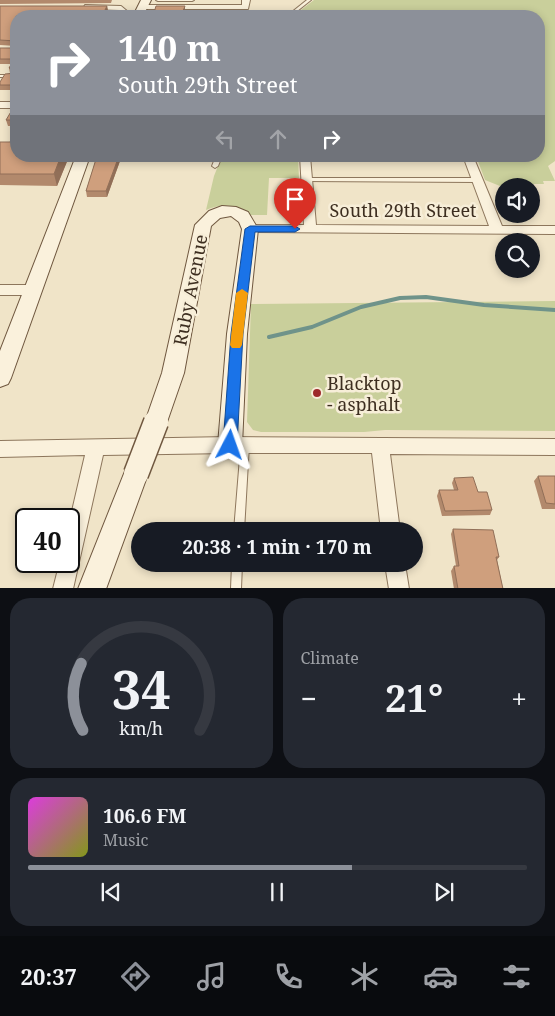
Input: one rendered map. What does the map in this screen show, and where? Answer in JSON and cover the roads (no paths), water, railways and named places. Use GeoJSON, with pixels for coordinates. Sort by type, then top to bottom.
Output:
{"type":"FeatureCollection","features":[{"type":"Feature","properties":{"kind":"street"},"geometry":{"type":"LineString","coordinates":[[142,8],[159,2],[245,4]]}},
{"type":"Feature","properties":{"kind":"street"},"geometry":{"type":"LineString","coordinates":[[76,7],[103,10]]}},
{"type":"Feature","properties":{"kind":"street"},"geometry":{"type":"LineString","coordinates":[[2,369],[81,162]]}},
{"type":"Feature","properties":{"kind":"street"},"geometry":{"type":"LineString","coordinates":[[304,162],[310,229]]}},
{"type":"Feature","properties":{"kind":"street"},"geometry":{"type":"LineString","coordinates":[[470,162],[497,230]]}},
{"type":"Feature","properties":{"kind":"street","name":"Ruby Avenue"},"geometry":{"type":"LineString","coordinates":[[92,588],[173,374],[203,225],[208,217],[218,211],[231,211],[241,215],[248,221],[250,229]]}},
{"type":"Feature","properties":{"kind":"street"},"geometry":{"type":"LineString","coordinates":[[237,445],[237,334],[250,229]]}},
{"type":"Feature","properties":{"kind":"street","name":"South 29th Street"},"geometry":{"type":"LineString","coordinates":[[250,229],[555,230]]}},
{"type":"Feature","properties":{"kind":"street"},"geometry":{"type":"LineString","coordinates":[[0,290],[32,290]]}},
{"type":"Feature","properties":{"kind":"street"},"geometry":{"type":"LineString","coordinates":[[0,449],[237,445],[555,447]]}},
{"type":"Feature","properties":{"kind":"street"},"geometry":{"type":"LineString","coordinates":[[380,446],[390,522]]}},
{"type":"Feature","properties":{"kind":"street"},"geometry":{"type":"LineString","coordinates":[[63,588],[96,447]]}},
{"type":"Feature","properties":{"kind":"street"},"geometry":{"type":"LineString","coordinates":[[397,572],[399,588]]}},
{"type":"Feature","properties":{"kind":"lane"},"geometry":{"type":"LineString","coordinates":[[159,2],[192,0]]}},
{"type":"Feature","properties":{"kind":"lane"},"geometry":{"type":"LineString","coordinates":[[296,10],[309,0]]}},
{"type":"Feature","properties":{"kind":"lane"},"geometry":{"type":"LineString","coordinates":[[215,166],[217,162]]}},
{"type":"Feature","properties":{"kind":"lane"},"geometry":{"type":"LineString","coordinates":[[306,180],[477,180]]}},
{"type":"Feature","properties":{"kind":"lane"},"geometry":{"type":"LineString","coordinates":[[237,445],[239,522]]}},
{"type":"Feature","properties":{"kind":"lane"},"geometry":{"type":"LineString","coordinates":[[236,588],[237,572]]}},
{"type":"Feature","properties":{"kind":"waterway"},"geometry":{"type":"LineString","coordinates":[[269,337],[312,327],[361,307],[400,298],[426,297],[484,305],[555,310]]}},
{"type":"Feature","properties":{"kind":"place","name":"Blacktop - asphalt"},"geometry":{"type":"Point","coordinates":[317,393]}}]}
